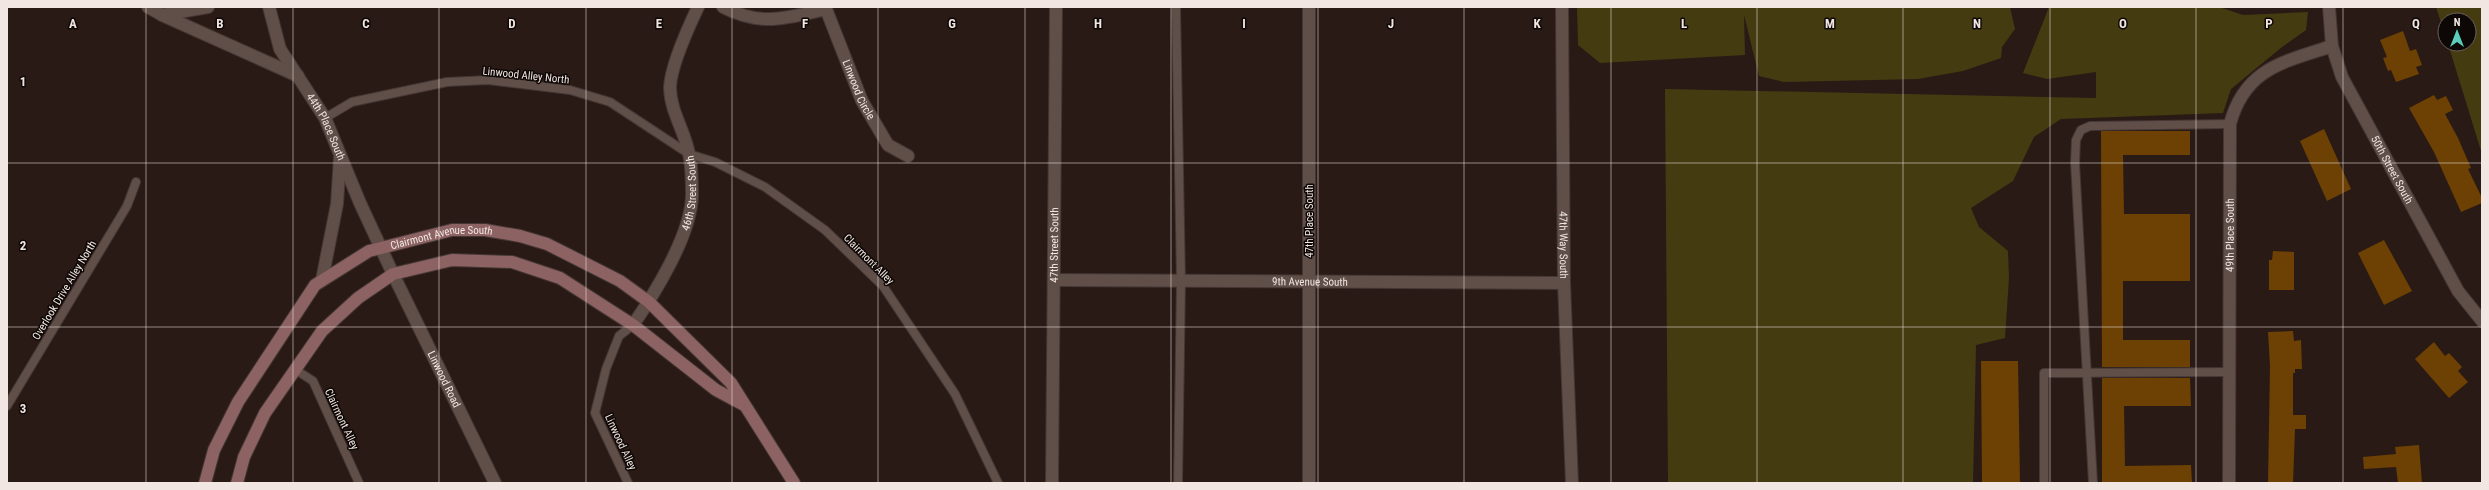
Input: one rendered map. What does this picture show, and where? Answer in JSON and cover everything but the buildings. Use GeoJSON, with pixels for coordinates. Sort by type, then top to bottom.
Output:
{"type":"FeatureCollection","features":[{"type":"Feature","properties":{"kind":"street"},"geometry":{"type":"LineString","coordinates":[[148,7],[162,15],[298,77]]}},
{"type":"Feature","properties":{"kind":"street"},"geometry":{"type":"LineString","coordinates":[[162,15],[208,7]]}},
{"type":"Feature","properties":{"kind":"street","name":"44th Place South"},"geometry":{"type":"LineString","coordinates":[[269,7],[280,49],[325,118],[393,274]]}},
{"type":"Feature","properties":{"kind":"street","name":"46th Street South"},"geometry":{"type":"LineString","coordinates":[[633,325],[649,302],[681,242],[692,198],[689,154],[673,109],[670,86],[684,36],[698,7]]}},
{"type":"Feature","properties":{"kind":"street"},"geometry":{"type":"LineString","coordinates":[[723,7],[735,13],[773,21],[827,8]]}},
{"type":"Feature","properties":{"kind":"street","name":"47th Street South"},"geometry":{"type":"LineString","coordinates":[[1052,483],[1055,280],[1056,7]]}},
{"type":"Feature","properties":{"kind":"street","name":"47th Place South"},"geometry":{"type":"LineString","coordinates":[[1309,7],[1309,483]]}},
{"type":"Feature","properties":{"kind":"street","name":"47th Way South"},"geometry":{"type":"LineString","coordinates":[[1562,7],[1564,283],[1572,483]]}},
{"type":"Feature","properties":{"kind":"street","name":"50th Street South"},"geometry":{"type":"LineString","coordinates":[[2329,7],[2332,46],[2342,78],[2458,290],[2482,321]]}},
{"type":"Feature","properties":{"kind":"street","name":"Linwood Circle"},"geometry":{"type":"LineString","coordinates":[[827,8],[862,101],[888,145],[908,156]]}},
{"type":"Feature","properties":{"kind":"street","name":"49th Place South"},"geometry":{"type":"LineString","coordinates":[[2229,483],[2230,124],[2240,98],[2258,76],[2282,62],[2332,46]]}},
{"type":"Feature","properties":{"kind":"street"},"geometry":{"type":"LineString","coordinates":[[322,280],[337,204],[340,154]]}},
{"type":"Feature","properties":{"kind":"street","name":"Clairmont Avenue South"},"geometry":{"type":"LineString","coordinates":[[205,483],[214,450],[238,402],[315,285],[369,252],[452,230],[485,230],[520,236],[547,244],[620,281],[649,302],[731,383],[794,483]]}},
{"type":"Feature","properties":{"kind":"street","name":"Clairmont Avenue South"},"geometry":{"type":"LineString","coordinates":[[237,483],[244,457],[265,413],[322,331],[358,298],[393,274],[452,260],[512,262],[560,278],[633,325],[716,390],[745,405]]}},
{"type":"Feature","properties":{"kind":"street","name":"Linwood Road"},"geometry":{"type":"LineString","coordinates":[[393,274],[495,483]]}},
{"type":"Feature","properties":{"kind":"street","name":"9th Avenue South"},"geometry":{"type":"LineString","coordinates":[[1055,280],[1564,283]]}},
{"type":"Feature","properties":{"kind":"lane"},"geometry":{"type":"LineString","coordinates":[[1176,7],[1181,281],[1178,483]]}},
{"type":"Feature","properties":{"kind":"lane","name":"Linwood Alley North"},"geometry":{"type":"LineString","coordinates":[[325,118],[352,102],[447,82],[488,80],[570,90],[610,102],[689,154]]}},
{"type":"Feature","properties":{"kind":"lane"},"geometry":{"type":"LineString","coordinates":[[2093,483],[2075,163],[2076,140],[2081,130],[2090,126],[2230,124]]}},
{"type":"Feature","properties":{"kind":"lane","name":"Clairmont Alley"},"geometry":{"type":"LineString","coordinates":[[689,154],[715,162],[765,187],[825,230],[883,286],[955,394],[998,483]]}},
{"type":"Feature","properties":{"kind":"lane","name":"Overlook Drive Alley North"},"geometry":{"type":"LineString","coordinates":[[7,406],[127,206],[136,182]]}},
{"type":"Feature","properties":{"kind":"lane","name":"Linwood Alley"},"geometry":{"type":"LineString","coordinates":[[628,483],[595,412],[606,369],[619,336],[633,325]]}},
{"type":"Feature","properties":{"kind":"lane","name":"Clairmont Alley"},"geometry":{"type":"LineString","coordinates":[[296,370],[312,381],[359,483]]}},
{"type":"Feature","properties":{"kind":"lane"},"geometry":{"type":"LineString","coordinates":[[2044,483],[2044,373],[2229,372]]}},
{"type":"Feature","properties":{"kind":"shaded area"},"geometry":{"type":"Polygon","coordinates":[[[1577,7],[2010,7],[2015,29],[2002,47],[2001,58],[1963,71],[1918,79],[1784,82],[1759,76],[1744,15],[1745,55],[1600,63],[1578,45],[1577,7]]]}},
{"type":"Feature","properties":{"kind":"shaded area"},"geometry":{"type":"Polygon","coordinates":[[[2049,7],[2219,7],[2243,15],[2308,12],[2306,30],[2282,47],[2231,89],[2223,113],[2061,119],[2034,137],[2013,181],[1971,208],[1979,227],[2008,251],[2009,278],[2005,338],[1976,345],[1973,483],[1668,483],[1665,89],[2096,98],[2096,72],[2047,79],[2023,73],[2049,7]]]}},
{"type":"Feature","properties":{"kind":"shaded area"},"geometry":{"type":"Polygon","coordinates":[[[2436,7],[2482,7],[2482,154],[2450,52],[2477,52],[2477,12],[2438,12],[2436,7]]]}}]}
